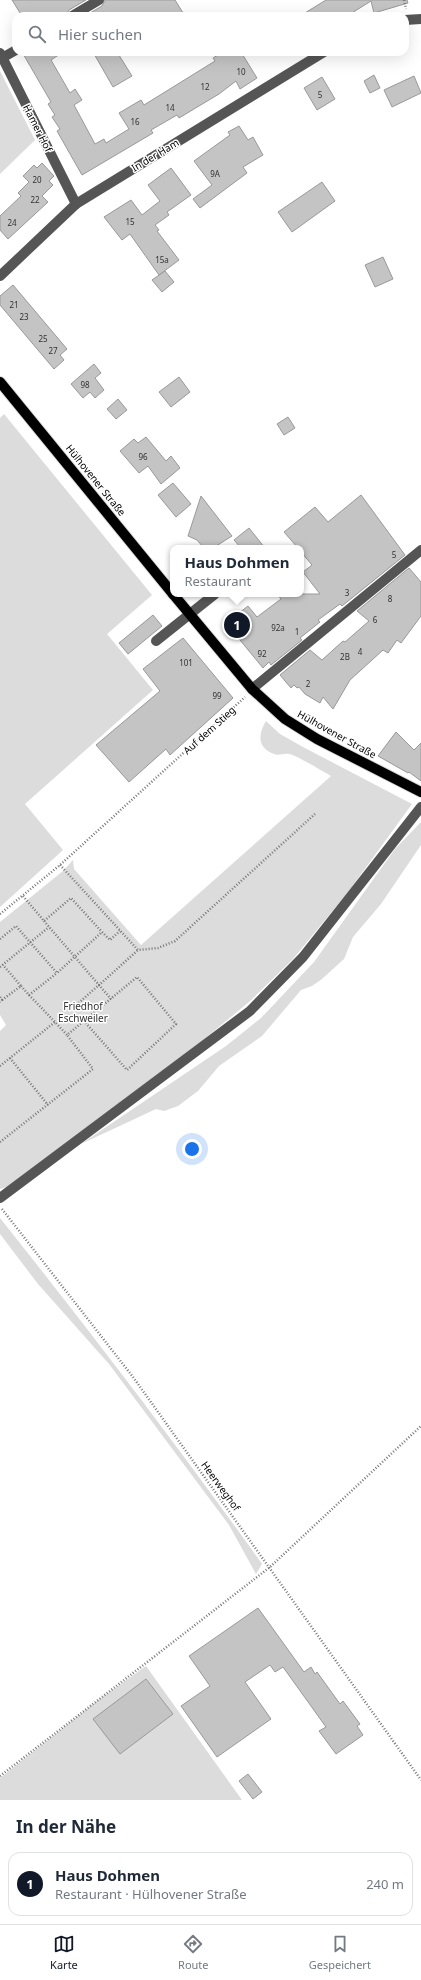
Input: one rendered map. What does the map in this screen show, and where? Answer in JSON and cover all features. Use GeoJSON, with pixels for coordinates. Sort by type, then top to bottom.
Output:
{"type":"FeatureCollection","features":[{"type":"Feature","properties":{"kind":"main road","name":"Hülhovener Straße"},"geometry":{"type":"LineString","coordinates":[[0,382],[170,590]]}},
{"type":"Feature","properties":{"kind":"main road","name":"Hülhovener Straße"},"geometry":{"type":"LineString","coordinates":[[175,597],[252,689],[291,723],[317,739],[421,792]]}},
{"type":"Feature","properties":{"kind":"street"},"geometry":{"type":"LineString","coordinates":[[79,12],[99,0]]}},
{"type":"Feature","properties":{"kind":"street"},"geometry":{"type":"LineString","coordinates":[[409,20],[421,19]]}},
{"type":"Feature","properties":{"kind":"street"},"geometry":{"type":"LineString","coordinates":[[1,55],[12,51]]}},
{"type":"Feature","properties":{"kind":"street","name":"Hamer Hof"},"geometry":{"type":"LineString","coordinates":[[1,55],[76,204]]}},
{"type":"Feature","properties":{"kind":"street","name":"In der Ham"},"geometry":{"type":"LineString","coordinates":[[0,276],[76,204],[317,56]]}},
{"type":"Feature","properties":{"kind":"street"},"geometry":{"type":"LineString","coordinates":[[252,689],[421,550]]}},
{"type":"Feature","properties":{"kind":"street"},"geometry":{"type":"LineString","coordinates":[[156,641],[211,597]]}},
{"type":"Feature","properties":{"kind":"street"},"geometry":{"type":"LineString","coordinates":[[0,1198],[250,1011],[303,957],[421,807]]}},
{"type":"Feature","properties":{"kind":"path","name":"Auf dem Stieg"},"geometry":{"type":"LineString","coordinates":[[0,914],[60,866],[252,689]]}},
{"type":"Feature","properties":{"kind":"path"},"geometry":{"type":"LineString","coordinates":[[74,1007],[138,950],[158,948],[175,941],[315,814]]}},
{"type":"Feature","properties":{"kind":"path"},"geometry":{"type":"LineString","coordinates":[[60,866],[138,950]]}},
{"type":"Feature","properties":{"kind":"path"},"geometry":{"type":"LineString","coordinates":[[23,896],[111,999]]}},
{"type":"Feature","properties":{"kind":"path"},"geometry":{"type":"LineString","coordinates":[[44,921],[71,898],[110,940],[120,931]]}},
{"type":"Feature","properties":{"kind":"path"},"geometry":{"type":"LineString","coordinates":[[0,938],[16,926],[57,973]]}},
{"type":"Feature","properties":{"kind":"path"},"geometry":{"type":"LineString","coordinates":[[0,1142],[93,1069],[67,1035],[1,966],[49,927]]}},
{"type":"Feature","properties":{"kind":"path"},"geometry":{"type":"LineString","coordinates":[[29,995],[57,973],[102,932]]}},
{"type":"Feature","properties":{"kind":"path"},"geometry":{"type":"LineString","coordinates":[[67,1035],[136,977],[176,1024],[127,1070],[84,1021]]}},
{"type":"Feature","properties":{"kind":"path"},"geometry":{"type":"LineString","coordinates":[[1,1000],[21,986]]}},
{"type":"Feature","properties":{"kind":"path"},"geometry":{"type":"LineString","coordinates":[[0,1066],[55,1022]]}},
{"type":"Feature","properties":{"kind":"path"},"geometry":{"type":"LineString","coordinates":[[10,1058],[48,1105]]}},
{"type":"Feature","properties":{"kind":"path","name":"Heerweghof"},"geometry":{"type":"LineString","coordinates":[[0,1207],[133,1377],[421,1780]]}},
{"type":"Feature","properties":{"kind":"path"},"geometry":{"type":"LineString","coordinates":[[0,1776],[270,1567],[421,1426]]}},
{"type":"Feature","properties":{"kind":"green space"},"geometry":{"type":"Polygon","coordinates":[[[0,71],[35,140],[0,174],[0,71]]]}},
{"type":"Feature","properties":{"kind":"green space"},"geometry":{"type":"Polygon","coordinates":[[[4,414],[152,595],[107,634],[153,690],[25,804],[63,850],[0,907],[0,418],[4,414]]]}},
{"type":"Feature","properties":{"kind":"green space","name":"Friedhof Eschweiler"},"geometry":{"type":"Polygon","coordinates":[[[266,721],[280,734],[412,804],[348,892],[293,959],[249,1002],[139,1093],[7,1187],[0,1189],[0,1031],[6,1025],[0,1015],[0,922],[63,871],[73,860],[74,869],[141,945],[331,776],[293,755],[276,755],[264,748],[261,740],[261,731],[266,721]]]}},
{"type":"Feature","properties":{"kind":"green space"},"geometry":{"type":"Polygon","coordinates":[[[421,822],[421,845],[381,904],[353,937],[344,959],[322,979],[312,986],[301,990],[262,1036],[219,1066],[198,1091],[178,1106],[164,1111],[156,1109],[81,1144],[226,1046],[261,1018],[314,962],[395,849],[421,822]]]}},
{"type":"Feature","properties":{"kind":"green space"},"geometry":{"type":"Polygon","coordinates":[[[0,1218],[133,1389],[262,1564],[256,1574],[229,1525],[109,1364],[38,1284],[0,1234],[0,1218]]]}},
{"type":"Feature","properties":{"kind":"green space"},"geometry":{"type":"Polygon","coordinates":[[[146,1666],[242,1800],[0,1800],[0,1778],[97,1701],[146,1666]]]}},
{"type":"Feature","properties":{"kind":"building"},"geometry":{"type":"Polygon","coordinates":[[[12,0],[86,0],[68,12],[20,12],[12,0]]]}},
{"type":"Feature","properties":{"kind":"building"},"geometry":{"type":"Polygon","coordinates":[[[105,0],[175,0],[182,12],[92,12],[102,6],[105,0]]]}},
{"type":"Feature","properties":{"kind":"building"},"geometry":{"type":"Polygon","coordinates":[[[326,0],[407,0],[408,3],[377,12],[374,12],[371,1],[353,12],[306,12],[326,0]]]}},
{"type":"Feature","properties":{"kind":"building"},"geometry":{"type":"Polygon","coordinates":[[[24,56],[57,56],[51,60],[70,93],[75,89],[82,100],[74,105],[95,144],[104,139],[106,143],[129,129],[119,113],[141,100],[144,105],[215,61],[213,58],[216,56],[243,56],[257,78],[240,89],[236,81],[219,94],[179,118],[177,115],[151,130],[153,133],[82,175],[57,131],[60,129],[52,117],[55,115],[48,104],[51,102],[24,56]]]}},
{"type":"Feature","properties":{"kind":"building"},"geometry":{"type":"Polygon","coordinates":[[[95,56],[120,56],[132,76],[113,87],[95,56]]]}},
{"type":"Feature","properties":{"kind":"building"},"geometry":{"type":"Polygon","coordinates":[[[374,75],[380,88],[370,93],[364,81],[374,75]]]}},
{"type":"Feature","properties":{"kind":"building"},"geometry":{"type":"Polygon","coordinates":[[[414,76],[421,93],[392,107],[384,90],[414,76]]]}},
{"type":"Feature","properties":{"kind":"building"},"geometry":{"type":"Polygon","coordinates":[[[322,77],[335,99],[317,110],[304,88],[322,77]]]}},
{"type":"Feature","properties":{"kind":"building"},"geometry":{"type":"Polygon","coordinates":[[[239,126],[248,140],[253,137],[263,155],[243,167],[247,173],[200,208],[193,199],[212,185],[194,161],[230,135],[228,132],[239,126]]]}},
{"type":"Feature","properties":{"kind":"building"},"geometry":{"type":"Polygon","coordinates":[[[42,163],[54,176],[49,181],[53,185],[42,196],[48,202],[8,239],[0,230],[0,216],[21,196],[18,193],[29,182],[23,176],[34,165],[37,168],[42,163]]]}},
{"type":"Feature","properties":{"kind":"building"},"geometry":{"type":"Polygon","coordinates":[[[171,168],[191,195],[167,212],[169,215],[155,225],[159,230],[157,231],[179,260],[159,275],[130,234],[122,240],[104,217],[131,200],[142,215],[160,201],[148,185],[171,168]]]}},
{"type":"Feature","properties":{"kind":"building"},"geometry":{"type":"Polygon","coordinates":[[[322,182],[335,201],[292,232],[278,212],[322,182]]]}},
{"type":"Feature","properties":{"kind":"building"},"geometry":{"type":"Polygon","coordinates":[[[383,257],[393,279],[375,287],[365,265],[383,257]]]}},
{"type":"Feature","properties":{"kind":"building"},"geometry":{"type":"Polygon","coordinates":[[[165,271],[174,282],[162,292],[152,280],[165,271]]]}},
{"type":"Feature","properties":{"kind":"building"},"geometry":{"type":"Polygon","coordinates":[[[13,285],[67,349],[60,355],[64,360],[54,369],[0,305],[0,296],[13,285]]]}},
{"type":"Feature","properties":{"kind":"building"},"geometry":{"type":"Polygon","coordinates":[[[94,364],[101,373],[95,378],[104,390],[95,398],[90,392],[83,398],[71,384],[94,364]]]}},
{"type":"Feature","properties":{"kind":"building"},"geometry":{"type":"Polygon","coordinates":[[[179,377],[190,392],[171,407],[159,392],[179,377]]]}},
{"type":"Feature","properties":{"kind":"building"},"geometry":{"type":"Polygon","coordinates":[[[118,399],[127,410],[116,419],[107,409],[118,399]]]}},
{"type":"Feature","properties":{"kind":"building"},"geometry":{"type":"Polygon","coordinates":[[[288,417],[295,428],[284,435],[277,424],[288,417]]]}},
{"type":"Feature","properties":{"kind":"building"},"geometry":{"type":"Polygon","coordinates":[[[146,437],[166,461],[171,456],[180,468],[161,484],[148,466],[139,473],[120,451],[134,439],[138,443],[146,437]]]}},
{"type":"Feature","properties":{"kind":"building"},"geometry":{"type":"Polygon","coordinates":[[[173,483],[191,504],[176,517],[158,495],[173,483]]]}},
{"type":"Feature","properties":{"kind":"building"},"geometry":{"type":"Polygon","coordinates":[[[361,495],[405,555],[342,606],[340,604],[318,620],[320,622],[300,638],[302,640],[271,665],[269,662],[263,668],[226,623],[248,606],[257,617],[281,599],[279,597],[304,597],[304,594],[320,594],[304,573],[304,571],[312,565],[304,556],[304,545],[295,545],[284,532],[315,507],[328,522],[361,495]]]}},
{"type":"Feature","properties":{"kind":"building"},"geometry":{"type":"Polygon","coordinates":[[[201,496],[232,536],[218,545],[201,545],[197,540],[188,536],[201,496]]]}},
{"type":"Feature","properties":{"kind":"building"},"geometry":{"type":"Polygon","coordinates":[[[249,528],[263,545],[238,545],[234,540],[249,528]]]}},
{"type":"Feature","properties":{"kind":"building"},"geometry":{"type":"Polygon","coordinates":[[[409,568],[421,582],[421,616],[401,643],[397,640],[388,653],[383,650],[350,680],[333,709],[323,697],[320,703],[305,694],[299,687],[297,688],[294,685],[291,688],[280,675],[310,650],[322,660],[343,641],[345,642],[369,621],[357,611],[409,568]]]}},
{"type":"Feature","properties":{"kind":"building"},"geometry":{"type":"Polygon","coordinates":[[[153,615],[162,626],[128,654],[119,643],[153,615]]]}},
{"type":"Feature","properties":{"kind":"building"},"geometry":{"type":"Polygon","coordinates":[[[183,638],[233,698],[170,755],[166,749],[129,782],[96,745],[160,691],[143,669],[183,638]]]}},
{"type":"Feature","properties":{"kind":"building"},"geometry":{"type":"Polygon","coordinates":[[[396,732],[414,750],[421,743],[421,781],[409,772],[408,773],[378,756],[396,732]]]}},
{"type":"Feature","properties":{"kind":"building"},"geometry":{"type":"Polygon","coordinates":[[[258,1608],[304,1672],[311,1667],[315,1674],[317,1672],[340,1704],[343,1701],[360,1724],[357,1726],[363,1735],[336,1754],[319,1731],[326,1727],[283,1667],[275,1672],[270,1665],[245,1682],[271,1719],[217,1757],[181,1706],[210,1686],[189,1656],[258,1608]]]}},
{"type":"Feature","properties":{"kind":"building"},"geometry":{"type":"Polygon","coordinates":[[[146,1679],[173,1714],[120,1754],[93,1719],[146,1679]]]}},
{"type":"Feature","properties":{"kind":"building"},"geometry":{"type":"Polygon","coordinates":[[[248,1774],[262,1792],[253,1799],[239,1781],[248,1774]]]}},
{"type":"Feature","properties":{"kind":"place","name":"Haus Dohmen"},"geometry":{"type":"Point","coordinates":[237,625]}}]}
